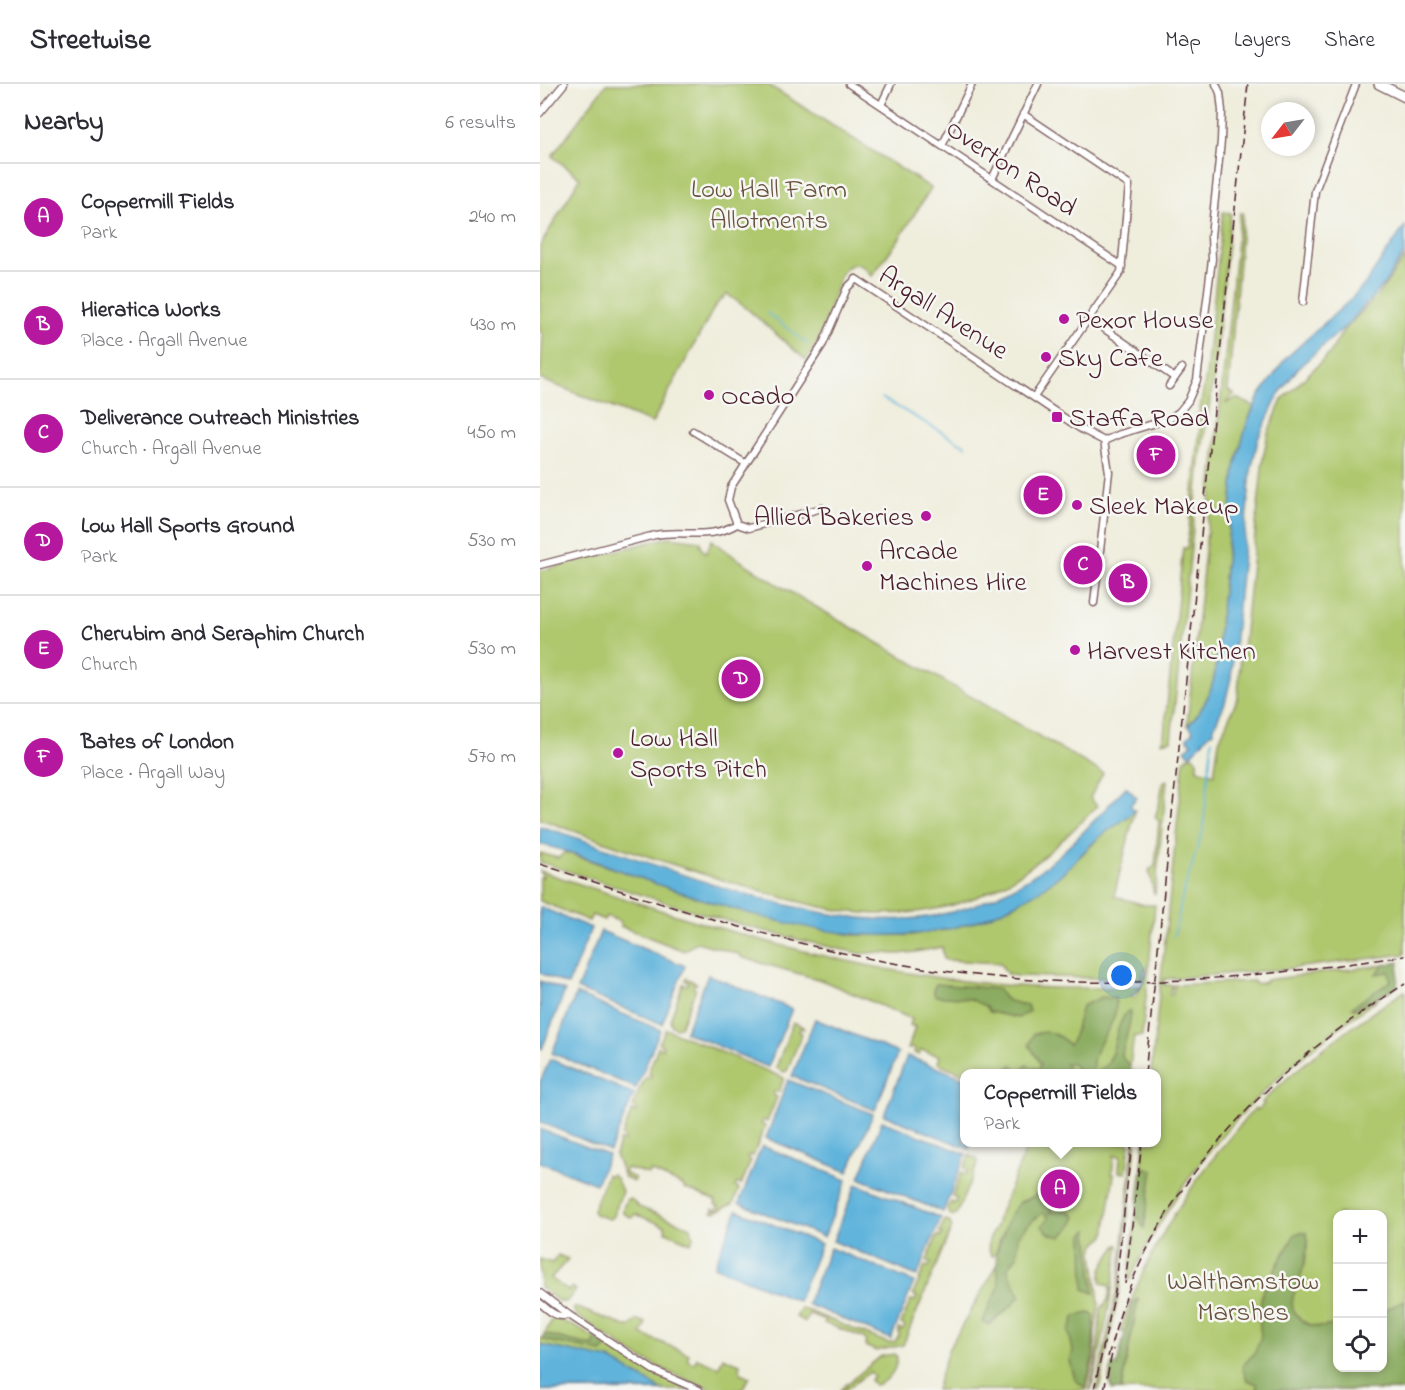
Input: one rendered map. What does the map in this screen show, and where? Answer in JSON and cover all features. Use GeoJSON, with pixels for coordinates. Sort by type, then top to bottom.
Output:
{"type":"FeatureCollection","features":[{"type":"Feature","properties":{"kind":"main road"},"geometry":{"type":"LineString","coordinates":[[1379,84],[1405,97]]}},
{"type":"Feature","properties":{"kind":"street"},"geometry":{"type":"LineString","coordinates":[[540,113],[564,84]]}},
{"type":"Feature","properties":{"kind":"street","name":"Overton Road"},"geometry":{"type":"LineString","coordinates":[[849,84],[1122,266]]}},
{"type":"Feature","properties":{"kind":"street"},"geometry":{"type":"LineString","coordinates":[[881,105],[891,84]]}},
{"type":"Feature","properties":{"kind":"street"},"geometry":{"type":"LineString","coordinates":[[942,146],[972,84]]}},
{"type":"Feature","properties":{"kind":"street"},"geometry":{"type":"LineString","coordinates":[[992,179],[1038,84]]}},
{"type":"Feature","properties":{"kind":"street"},"geometry":{"type":"LineString","coordinates":[[1094,603],[1108,472],[1104,441],[1168,419],[1179,412],[1188,401],[1198,369],[1221,127],[1221,102],[1216,84]]}},
{"type":"Feature","properties":{"kind":"street"},"geometry":{"type":"LineString","coordinates":[[1303,302],[1315,191],[1356,84]]}},
{"type":"Feature","properties":{"kind":"street"},"geometry":{"type":"LineString","coordinates":[[1023,114],[1129,185],[1121,272],[1035,397]]}},
{"type":"Feature","properties":{"kind":"street","name":"Argall Avenue"},"geometry":{"type":"LineString","coordinates":[[745,464],[823,344],[847,288],[856,279],[1088,433],[1104,441]]}},
{"type":"Feature","properties":{"kind":"street"},"geometry":{"type":"LineString","coordinates":[[1089,318],[1174,378]]}},
{"type":"Feature","properties":{"kind":"street"},"geometry":{"type":"LineString","coordinates":[[1169,386],[1182,368]]}},
{"type":"Feature","properties":{"kind":"street"},"geometry":{"type":"LineString","coordinates":[[693,431],[745,464],[728,495],[730,509],[737,524],[753,527],[822,508]]}},
{"type":"Feature","properties":{"kind":"street"},"geometry":{"type":"LineString","coordinates":[[540,565],[655,535],[668,533],[704,535],[724,531],[737,524]]}},
{"type":"Feature","properties":{"kind":"street"},"geometry":{"type":"LineString","coordinates":[[540,1293],[569,1315],[653,1370],[699,1390]]}},
{"type":"Feature","properties":{"kind":"street"},"geometry":{"type":"LineString","coordinates":[[540,1303],[556,1316],[569,1315]]}},
{"type":"Feature","properties":{"kind":"green space","name":"Low Hall Farm Allotments"},"geometry":{"type":"Polygon","coordinates":[[[606,84],[767,84],[931,188],[899,239],[872,276],[858,264],[850,265],[842,272],[818,342],[806,360],[727,294],[715,306],[652,423],[540,379],[543,334],[540,332],[540,246],[580,178],[552,156],[606,84]]]}},
{"type":"Feature","properties":{"kind":"green space"},"geometry":{"type":"Polygon","coordinates":[[[1223,212],[1231,213],[1213,383],[1200,461],[1171,740],[1161,742],[1164,735],[1183,548],[1187,548],[1201,419],[1197,419],[1197,414],[1199,414],[1206,376],[1223,212]]]}},
{"type":"Feature","properties":{"kind":"green space"},"geometry":{"type":"Polygon","coordinates":[[[1240,213],[1243,213],[1228,391],[1234,394],[1225,404],[1236,398],[1254,406],[1235,467],[1214,681],[1207,700],[1187,725],[1240,213]]]}},
{"type":"Feature","properties":{"kind":"green space"},"geometry":{"type":"Polygon","coordinates":[[[1405,257],[1405,954],[1285,969],[1164,979],[1164,985],[1173,985],[1169,994],[1172,995],[1175,985],[1254,981],[1255,984],[1266,982],[1266,980],[1384,965],[1382,968],[1389,972],[1391,981],[1355,1009],[1381,997],[1340,1026],[1303,1057],[1235,1121],[1205,1156],[1178,1194],[1153,1235],[1130,1280],[1128,1279],[1136,1216],[1140,1218],[1152,1170],[1142,1167],[1144,1147],[1161,1147],[1161,1069],[1151,1069],[1184,760],[1191,755],[1197,760],[1197,769],[1214,774],[1219,741],[1238,697],[1240,660],[1242,659],[1263,459],[1268,433],[1282,400],[1330,353],[1343,331],[1378,295],[1405,257]]]}},
{"type":"Feature","properties":{"kind":"green space"},"geometry":{"type":"Polygon","coordinates":[[[669,537],[700,541],[706,553],[712,540],[780,586],[1103,773],[1090,798],[1097,806],[1043,857],[997,887],[979,896],[937,909],[892,914],[848,911],[787,899],[666,862],[540,819],[540,571],[669,537]]]}},
{"type":"Feature","properties":{"kind":"green space"},"geometry":{"type":"Polygon","coordinates":[[[1167,780],[1154,894],[1149,870],[1155,866],[1159,821],[1155,817],[1163,782],[1167,780]]]}},
{"type":"Feature","properties":{"kind":"green space"},"geometry":{"type":"Polygon","coordinates":[[[1135,811],[1114,896],[1144,905],[1155,905],[1149,965],[1143,971],[1141,979],[1016,976],[1007,974],[1000,963],[946,960],[942,947],[904,954],[876,952],[863,954],[781,935],[660,901],[540,862],[540,853],[558,858],[565,852],[749,912],[852,935],[913,935],[970,923],[1012,906],[1064,872],[1102,835],[1135,811]]]}},
{"type":"Feature","properties":{"kind":"green space"},"geometry":{"type":"Polygon","coordinates":[[[540,871],[760,940],[911,974],[986,984],[1063,988],[1140,986],[1131,996],[1133,998],[1139,992],[1149,968],[1142,1036],[1134,1036],[1130,1069],[960,1069],[960,1072],[938,1063],[940,1056],[921,1050],[919,1055],[914,1053],[915,1048],[908,1049],[915,1027],[910,1025],[912,1019],[821,980],[740,957],[739,954],[697,942],[684,951],[620,926],[621,922],[606,916],[604,920],[592,915],[589,921],[540,901],[540,877],[543,877],[540,871]]]}},
{"type":"Feature","properties":{"kind":"green space"},"geometry":{"type":"Polygon","coordinates":[[[1399,962],[1397,987],[1355,1009],[1352,1007],[1391,981],[1389,972],[1376,974],[1384,965],[1399,962]]]}},
{"type":"Feature","properties":{"kind":"green space"},"geometry":{"type":"Polygon","coordinates":[[[686,978],[698,984],[694,984],[693,988],[696,989],[680,1027],[677,1028],[672,1026],[670,1020],[683,984],[689,983],[685,980],[686,978]]]}},
{"type":"Feature","properties":{"kind":"green space"},"geometry":{"type":"Polygon","coordinates":[[[936,984],[999,989],[1006,999],[1027,1005],[1029,1012],[1018,1018],[990,1012],[985,1006],[970,999],[935,996],[933,990],[936,984]]]}},
{"type":"Feature","properties":{"kind":"green space","name":"Walthamstow Marshes"},"geometry":{"type":"Polygon","coordinates":[[[1405,991],[1405,1390],[1121,1390],[1138,1299],[1133,1302],[1127,1330],[1120,1332],[1131,1300],[1159,1241],[1193,1185],[1255,1108],[1258,1110],[1264,1104],[1262,1102],[1278,1086],[1349,1029],[1405,991]]]}},
{"type":"Feature","properties":{"kind":"green space"},"geometry":{"type":"Polygon","coordinates":[[[1102,997],[1115,998],[1114,1017],[1095,1053],[1093,1069],[1077,1069],[1072,1062],[1065,1064],[1069,1069],[1038,1069],[1041,1064],[1029,1045],[1033,1034],[1043,1032],[1052,1034],[1069,1045],[1074,1036],[1082,1006],[1102,997]]]}},
{"type":"Feature","properties":{"kind":"green space"},"geometry":{"type":"Polygon","coordinates":[[[1129,1010],[1131,1011],[1122,1054],[1123,1059],[1130,1065],[1130,1069],[1101,1069],[1112,1055],[1117,1032],[1129,1010]]]}},
{"type":"Feature","properties":{"kind":"green space"},"geometry":{"type":"Polygon","coordinates":[[[793,1022],[804,1029],[800,1028],[799,1032],[802,1033],[787,1071],[784,1072],[776,1068],[793,1022]]]}},
{"type":"Feature","properties":{"kind":"green space"},"geometry":{"type":"Polygon","coordinates":[[[666,1029],[784,1078],[779,1092],[775,1091],[773,1095],[777,1097],[767,1122],[763,1120],[761,1124],[765,1126],[753,1156],[749,1155],[747,1158],[751,1160],[741,1185],[737,1183],[735,1187],[739,1189],[733,1204],[716,1212],[712,1212],[719,1206],[715,1204],[716,1201],[651,1171],[649,1174],[626,1168],[624,1173],[635,1178],[633,1182],[624,1177],[615,1155],[620,1140],[624,1142],[625,1139],[622,1136],[632,1111],[636,1112],[637,1109],[633,1107],[638,1092],[646,1077],[650,1078],[651,1074],[648,1073],[658,1047],[662,1049],[663,1046],[659,1043],[666,1029]]]}},
{"type":"Feature","properties":{"kind":"green space"},"geometry":{"type":"Polygon","coordinates":[[[1026,1065],[1038,1069],[1023,1069],[1026,1065]]]}},
{"type":"Feature","properties":{"kind":"green space"},"geometry":{"type":"Polygon","coordinates":[[[1026,1147],[1129,1147],[1126,1173],[1119,1172],[1120,1156],[1114,1155],[1112,1173],[1114,1174],[1105,1236],[1095,1245],[1093,1251],[1099,1304],[1095,1355],[1087,1390],[936,1390],[948,1350],[1049,1176],[1035,1196],[1020,1202],[1000,1239],[996,1253],[992,1256],[988,1247],[990,1238],[1026,1147]]]}},
{"type":"Feature","properties":{"kind":"green space"},"geometry":{"type":"Polygon","coordinates":[[[1134,1147],[1136,1147],[1120,1286],[1099,1390],[1096,1390],[1119,1280],[1134,1147]]]}},
{"type":"Feature","properties":{"kind":"green space"},"geometry":{"type":"Polygon","coordinates":[[[969,1155],[977,1159],[978,1163],[957,1213],[953,1216],[947,1210],[951,1202],[955,1204],[957,1199],[952,1197],[962,1172],[967,1174],[968,1170],[964,1168],[969,1155]]]}},
{"type":"Feature","properties":{"kind":"green space"},"geometry":{"type":"Polygon","coordinates":[[[1142,1167],[1153,1170],[1144,1228],[1140,1218],[1136,1216],[1142,1167]]]}},
{"type":"Feature","properties":{"kind":"green space"},"geometry":{"type":"Polygon","coordinates":[[[607,1174],[609,1176],[612,1174],[616,1178],[622,1191],[613,1217],[609,1219],[594,1214],[593,1210],[607,1174]]]}},
{"type":"Feature","properties":{"kind":"green space"},"geometry":{"type":"Polygon","coordinates":[[[1050,1176],[1053,1187],[1067,1192],[1067,1201],[1052,1208],[1049,1213],[1067,1210],[1076,1217],[1071,1227],[1061,1237],[1050,1234],[1041,1226],[1049,1218],[1043,1213],[1018,1236],[1017,1256],[1007,1269],[1020,1295],[989,1325],[983,1322],[999,1287],[996,1253],[1010,1215],[1020,1202],[1035,1196],[1050,1176]]]}},
{"type":"Feature","properties":{"kind":"green space"},"geometry":{"type":"Polygon","coordinates":[[[627,1199],[631,1199],[639,1207],[691,1227],[693,1237],[691,1243],[666,1232],[665,1226],[635,1214],[633,1218],[624,1214],[622,1210],[627,1199]]]}},
{"type":"Feature","properties":{"kind":"green space"},"geometry":{"type":"Polygon","coordinates":[[[945,1220],[949,1221],[952,1227],[903,1345],[876,1351],[865,1346],[866,1340],[862,1337],[824,1323],[825,1320],[809,1314],[805,1322],[796,1317],[801,1308],[888,1343],[895,1342],[899,1336],[899,1329],[903,1330],[905,1326],[901,1324],[911,1300],[915,1301],[917,1297],[913,1295],[925,1266],[929,1267],[931,1263],[927,1261],[937,1236],[941,1237],[942,1233],[939,1232],[945,1220]]]}},
{"type":"Feature","properties":{"kind":"green space"},"geometry":{"type":"Polygon","coordinates":[[[1088,1230],[1094,1293],[1084,1289],[1083,1234],[1088,1230]]]}},
{"type":"Feature","properties":{"kind":"green space"},"geometry":{"type":"Polygon","coordinates":[[[1307,1233],[1307,1249],[1303,1270],[1293,1295],[1292,1307],[1299,1318],[1306,1323],[1318,1327],[1333,1325],[1333,1372],[1387,1372],[1387,1309],[1405,1300],[1405,1390],[1257,1390],[1257,1384],[1247,1380],[1242,1367],[1255,1352],[1261,1336],[1259,1318],[1262,1292],[1295,1234],[1307,1233]]]}},
{"type":"Feature","properties":{"kind":"green space"},"geometry":{"type":"Polygon","coordinates":[[[1119,1245],[1107,1318],[1090,1390],[1097,1356],[1101,1309],[1108,1300],[1110,1290],[1109,1285],[1102,1283],[1101,1273],[1119,1245]]]}},
{"type":"Feature","properties":{"kind":"green space"},"geometry":{"type":"Polygon","coordinates":[[[558,1255],[568,1259],[551,1278],[568,1291],[572,1287],[576,1290],[566,1302],[558,1301],[540,1287],[540,1259],[552,1263],[558,1255]]]}},
{"type":"Feature","properties":{"kind":"green space"},"geometry":{"type":"Polygon","coordinates":[[[1138,1299],[1121,1390],[1112,1390],[1109,1378],[1112,1364],[1117,1365],[1133,1302],[1138,1299]]]}},
{"type":"Feature","properties":{"kind":"green space"},"geometry":{"type":"Polygon","coordinates":[[[575,1307],[625,1326],[630,1326],[638,1320],[646,1323],[641,1334],[689,1354],[687,1359],[692,1363],[697,1358],[719,1367],[723,1357],[740,1364],[740,1373],[750,1377],[742,1390],[713,1390],[675,1375],[637,1356],[577,1316],[573,1310],[575,1307]]]}},
{"type":"Feature","properties":{"kind":"green space"},"geometry":{"type":"Polygon","coordinates":[[[1089,1313],[1094,1315],[1093,1356],[1085,1388],[1075,1380],[1070,1361],[1073,1351],[1069,1331],[1075,1316],[1089,1313]]]}},
{"type":"Feature","properties":{"kind":"green space"},"geometry":{"type":"Polygon","coordinates":[[[553,1318],[579,1329],[636,1363],[690,1390],[540,1390],[540,1338],[553,1318]]]}},
{"type":"Feature","properties":{"kind":"green space"},"geometry":{"type":"Polygon","coordinates":[[[544,1334],[593,1346],[595,1338],[608,1346],[601,1352],[543,1340],[544,1334]]]}},
{"type":"Feature","properties":{"kind":"green space"},"geometry":{"type":"Polygon","coordinates":[[[894,1354],[897,1358],[895,1367],[883,1382],[874,1385],[870,1380],[874,1376],[870,1372],[845,1390],[840,1390],[881,1356],[894,1354]]]}},
{"type":"Feature","properties":{"kind":"water"},"geometry":{"type":"Polygon","coordinates":[[[1405,226],[1405,253],[1384,284],[1348,324],[1299,367],[1279,394],[1258,439],[1251,471],[1231,678],[1225,703],[1213,733],[1210,733],[1191,755],[1185,750],[1192,744],[1187,738],[1193,731],[1188,725],[1206,701],[1215,673],[1235,467],[1247,423],[1259,396],[1286,358],[1365,284],[1405,226]]]}},
{"type":"Feature","properties":{"kind":"water"},"geometry":{"type":"Polygon","coordinates":[[[1126,787],[1137,798],[1130,805],[1135,811],[1097,839],[1048,885],[1020,901],[971,923],[928,933],[884,935],[839,932],[795,925],[707,901],[540,844],[540,827],[704,882],[793,907],[866,919],[934,916],[968,907],[1003,893],[1038,872],[1062,853],[1126,787]]]}},
{"type":"Feature","properties":{"kind":"water"},"geometry":{"type":"Polygon","coordinates":[[[540,907],[591,928],[568,985],[540,973],[540,907]]]}},
{"type":"Feature","properties":{"kind":"water"},"geometry":{"type":"Polygon","coordinates":[[[601,931],[685,966],[662,1024],[577,989],[601,931]]]}},
{"type":"Feature","properties":{"kind":"water"},"geometry":{"type":"Polygon","coordinates":[[[708,975],[792,1009],[768,1067],[685,1032],[708,975]]]}},
{"type":"Feature","properties":{"kind":"water"},"geometry":{"type":"Polygon","coordinates":[[[540,981],[565,991],[542,1049],[540,1048],[540,981]]]}},
{"type":"Feature","properties":{"kind":"water"},"geometry":{"type":"Polygon","coordinates":[[[576,994],[660,1030],[636,1088],[552,1053],[576,994]]]}},
{"type":"Feature","properties":{"kind":"water"},"geometry":{"type":"Polygon","coordinates":[[[815,1019],[898,1053],[875,1110],[792,1076],[815,1019]]]}},
{"type":"Feature","properties":{"kind":"water"},"geometry":{"type":"Polygon","coordinates":[[[907,1056],[960,1076],[960,1145],[884,1115],[907,1056]]]}},
{"type":"Feature","properties":{"kind":"water"},"geometry":{"type":"Polygon","coordinates":[[[550,1059],[634,1094],[610,1151],[540,1122],[540,1082],[550,1059]]]}},
{"type":"Feature","properties":{"kind":"water"},"geometry":{"type":"Polygon","coordinates":[[[788,1080],[873,1114],[848,1172],[766,1138],[788,1080]]]}},
{"type":"Feature","properties":{"kind":"water"},"geometry":{"type":"Polygon","coordinates":[[[882,1121],[966,1154],[943,1212],[859,1178],[882,1121]]]}},
{"type":"Feature","properties":{"kind":"water"},"geometry":{"type":"Polygon","coordinates":[[[540,1129],[608,1155],[596,1184],[540,1162],[540,1129]]]}},
{"type":"Feature","properties":{"kind":"water"},"geometry":{"type":"Polygon","coordinates":[[[762,1146],[847,1180],[824,1237],[739,1203],[762,1146]]]}},
{"type":"Feature","properties":{"kind":"water"},"geometry":{"type":"Polygon","coordinates":[[[856,1184],[941,1218],[917,1276],[833,1241],[856,1184]]]}},
{"type":"Feature","properties":{"kind":"water"},"geometry":{"type":"Polygon","coordinates":[[[737,1210],[821,1244],[798,1301],[714,1266],[737,1210]]]}},
{"type":"Feature","properties":{"kind":"water"},"geometry":{"type":"Polygon","coordinates":[[[830,1248],[914,1282],[891,1339],[807,1304],[830,1248]]]}},
{"type":"Feature","properties":{"kind":"water"},"geometry":{"type":"Polygon","coordinates":[[[540,1345],[609,1359],[663,1390],[540,1390],[540,1345]]]}},
{"type":"Feature","properties":{"kind":"waterway"},"geometry":{"type":"LineString","coordinates":[[767,313],[808,344]]}},
{"type":"Feature","properties":{"kind":"waterway"},"geometry":{"type":"LineString","coordinates":[[882,398],[966,446]]}},
{"type":"Feature","properties":{"kind":"waterway"},"geometry":{"type":"LineString","coordinates":[[1174,936],[1182,898],[1203,829],[1212,740]]}},
{"type":"Feature","properties":{"kind":"railway"},"geometry":{"type":"LineString","coordinates":[[1146,1069],[1248,84]]}},
{"type":"Feature","properties":{"kind":"railway"},"geometry":{"type":"LineString","coordinates":[[540,864],[655,902],[828,950],[887,962],[1007,978],[1107,982],[1206,979],[1405,956]]}},
{"type":"Feature","properties":{"kind":"railway"},"geometry":{"type":"LineString","coordinates":[[1108,1357],[1121,1311],[1139,1266],[1162,1222],[1188,1181],[1218,1142],[1251,1106],[1324,1040],[1405,984]]}},
{"type":"Feature","properties":{"kind":"railway"},"geometry":{"type":"LineString","coordinates":[[1094,1390],[1115,1292],[1131,1147]]}},
{"type":"Feature","properties":{"kind":"railway"},"geometry":{"type":"LineString","coordinates":[[1125,1284],[1141,1147]]}},
{"type":"Feature","properties":{"kind":"railway"},"geometry":{"type":"LineString","coordinates":[[1104,1390],[1113,1349]]}},
{"type":"Feature","properties":{"kind":"place","name":"Pexor House"},"geometry":{"type":"Point","coordinates":[1064,319]}},
{"type":"Feature","properties":{"kind":"place","name":"Sky Cafe"},"geometry":{"type":"Point","coordinates":[1046,357]}},
{"type":"Feature","properties":{"kind":"place","name":"Ocado"},"geometry":{"type":"Point","coordinates":[709,395]}},
{"type":"Feature","properties":{"kind":"place","name":"Staffa Road"},"geometry":{"type":"Point","coordinates":[1057,417]}},
{"type":"Feature","properties":{"kind":"place","name":"Bates of London"},"geometry":{"type":"Point","coordinates":[1156,455]}},
{"type":"Feature","properties":{"kind":"place","name":"Cherubim and Seraphim Church"},"geometry":{"type":"Point","coordinates":[1043,495]}},
{"type":"Feature","properties":{"kind":"place","name":"Sleek Makeup"},"geometry":{"type":"Point","coordinates":[1077,505]}},
{"type":"Feature","properties":{"kind":"place","name":"Allied Bakeries"},"geometry":{"type":"Point","coordinates":[926,516]}},
{"type":"Feature","properties":{"kind":"place","name":"Deliverance Outreach Ministries"},"geometry":{"type":"Point","coordinates":[1083,565]}},
{"type":"Feature","properties":{"kind":"place","name":"Arcade Machines Hire"},"geometry":{"type":"Point","coordinates":[867,566]}},
{"type":"Feature","properties":{"kind":"place","name":"Hieratica Works"},"geometry":{"type":"Point","coordinates":[1128,583]}},
{"type":"Feature","properties":{"kind":"place","name":"Harvest Kitchen"},"geometry":{"type":"Point","coordinates":[1075,650]}},
{"type":"Feature","properties":{"kind":"place","name":"Low Hall Sports Ground"},"geometry":{"type":"Point","coordinates":[741,679]}},
{"type":"Feature","properties":{"kind":"place","name":"Low Hall Sports Pitch"},"geometry":{"type":"Point","coordinates":[618,753]}},
{"type":"Feature","properties":{"kind":"place","name":"Coppermill Fields"},"geometry":{"type":"Point","coordinates":[1060,1189]}}]}
